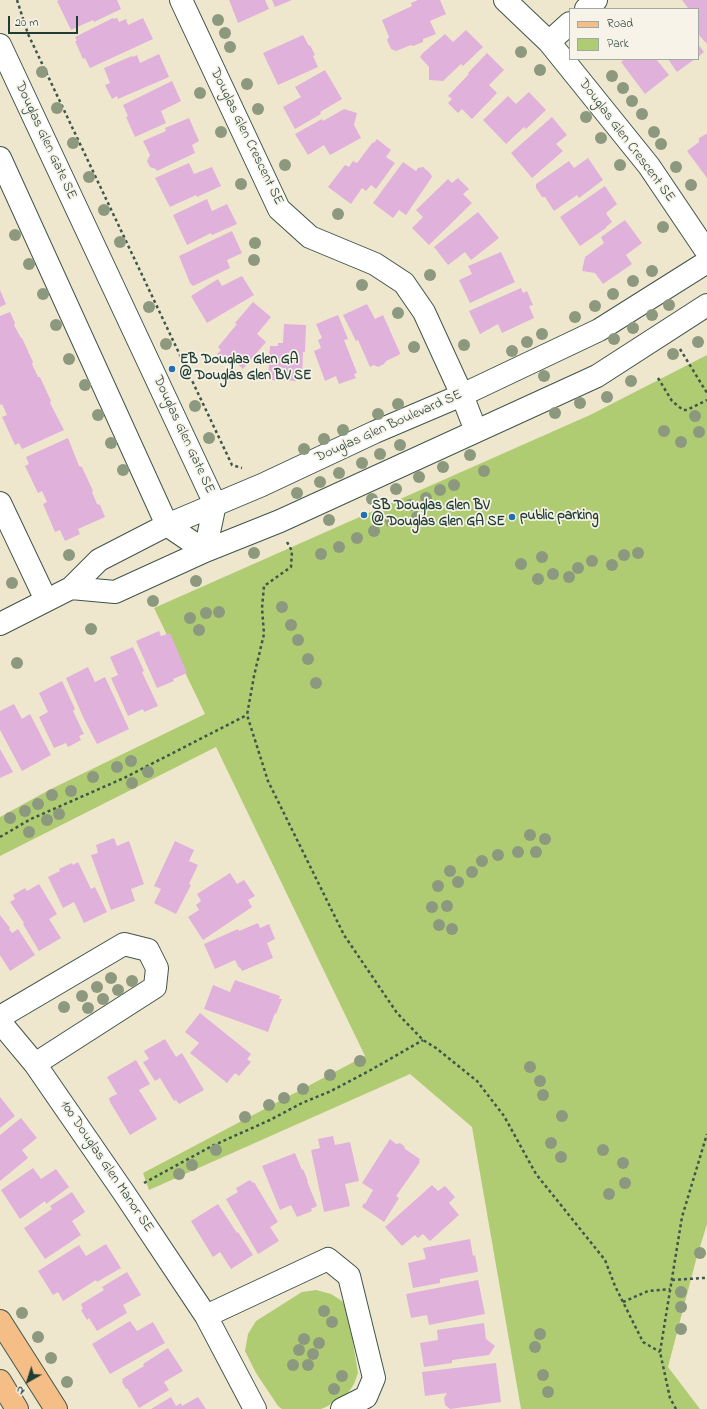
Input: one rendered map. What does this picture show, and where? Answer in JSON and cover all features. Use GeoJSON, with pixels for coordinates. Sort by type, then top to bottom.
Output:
{"type":"FeatureCollection","features":[{"type":"Feature","properties":{"kind":"main road"},"geometry":{"type":"LineString","coordinates":[[0,1321],[56,1409]]}},
{"type":"Feature","properties":{"kind":"main road"},"geometry":{"type":"LineString","coordinates":[[0,1380],[17,1409]]}},
{"type":"Feature","properties":{"kind":"street","name":"Douglas Glen Crescent SE"},"geometry":{"type":"LineString","coordinates":[[181,0],[279,208],[310,237],[375,264],[404,283],[424,312],[462,395],[476,431]]}},
{"type":"Feature","properties":{"kind":"street","name":"Douglas Glen Crescent SE"},"geometry":{"type":"LineString","coordinates":[[505,0],[550,42],[649,166],[707,252]]}},
{"type":"Feature","properties":{"kind":"street"},"geometry":{"type":"LineString","coordinates":[[587,8],[596,0]]}},
{"type":"Feature","properties":{"kind":"street"},"geometry":{"type":"LineString","coordinates":[[550,42],[569,25]]}},
{"type":"Feature","properties":{"kind":"street","name":"Douglas Glen Gate SE"},"geometry":{"type":"LineString","coordinates":[[0,46],[215,504],[205,551]]}},
{"type":"Feature","properties":{"kind":"street"},"geometry":{"type":"LineString","coordinates":[[0,158],[167,524],[205,551]]}},
{"type":"Feature","properties":{"kind":"street","name":"Douglas Glen Boulevard SE"},"geometry":{"type":"LineString","coordinates":[[0,624],[71,588],[99,560],[167,524],[262,485],[375,432],[462,395],[599,330],[707,262]]}},
{"type":"Feature","properties":{"kind":"street"},"geometry":{"type":"LineString","coordinates":[[71,588],[115,592],[205,551],[280,521],[597,376],[707,305]]}},
{"type":"Feature","properties":{"kind":"street"},"geometry":{"type":"LineString","coordinates":[[0,503],[46,600]]}},
{"type":"Feature","properties":{"kind":"street"},"geometry":{"type":"LineString","coordinates":[[0,1018],[124,944],[148,950],[157,968],[155,987],[35,1064]]}},
{"type":"Feature","properties":{"kind":"street","name":"100 Douglas Glen Manor SE"},"geometry":{"type":"LineString","coordinates":[[0,1022],[35,1064],[124,1193],[206,1316],[255,1409]]}},
{"type":"Feature","properties":{"kind":"street"},"geometry":{"type":"LineString","coordinates":[[206,1316],[328,1259],[349,1276],[374,1378],[366,1397],[342,1409]]}},
{"type":"Feature","properties":{"kind":"path"},"geometry":{"type":"LineString","coordinates":[[18,0],[28,34],[232,464],[244,469]]}},
{"type":"Feature","properties":{"kind":"path"},"geometry":{"type":"LineString","coordinates":[[668,330],[707,393]]}},
{"type":"Feature","properties":{"kind":"path"},"geometry":{"type":"LineString","coordinates":[[658,378],[672,401],[683,410],[687,410],[707,400]]}},
{"type":"Feature","properties":{"kind":"path"},"geometry":{"type":"LineString","coordinates":[[286,541],[292,551],[290,567],[264,586],[262,608],[264,634],[247,715],[268,781],[344,935],[397,1013],[423,1040],[436,1048],[476,1081],[504,1116],[536,1174],[604,1260],[643,1342],[660,1352]]}},
{"type":"Feature","properties":{"kind":"path"},"geometry":{"type":"LineString","coordinates":[[0,837],[31,820],[124,778],[247,715]]}},
{"type":"Feature","properties":{"kind":"path"},"geometry":{"type":"LineString","coordinates":[[124,1193],[212,1146],[270,1120],[302,1103],[331,1091],[423,1040]]}},
{"type":"Feature","properties":{"kind":"path"},"geometry":{"type":"LineString","coordinates":[[676,1409],[670,1398],[660,1352],[682,1217],[707,1134]]}},
{"type":"Feature","properties":{"kind":"path"},"geometry":{"type":"LineString","coordinates":[[672,1280],[707,1278]]}},
{"type":"Feature","properties":{"kind":"path"},"geometry":{"type":"LineString","coordinates":[[623,1302],[648,1291],[670,1289]]}},
{"type":"Feature","properties":{"kind":"green space"},"geometry":{"type":"Polygon","coordinates":[[[707,355],[707,1224],[668,1367],[700,1409],[521,1409],[472,1127],[410,1074],[149,1190],[143,1173],[365,1056],[216,747],[0,856],[0,817],[49,790],[205,714],[154,608],[590,415],[707,355]]]}},
{"type":"Feature","properties":{"kind":"green space"},"geometry":{"type":"Polygon","coordinates":[[[316,1290],[331,1294],[342,1301],[348,1311],[358,1373],[354,1384],[348,1393],[326,1407],[321,1409],[282,1409],[278,1406],[256,1373],[245,1351],[248,1334],[256,1321],[302,1292],[316,1290]]]}},
{"type":"Feature","properties":{"kind":"building"},"geometry":{"type":"Polygon","coordinates":[[[117,0],[121,9],[94,22],[93,20],[71,30],[57,1],[117,0]]]}},
{"type":"Feature","properties":{"kind":"building"},"geometry":{"type":"Polygon","coordinates":[[[229,0],[265,0],[269,9],[238,23],[229,0]]]}},
{"type":"Feature","properties":{"kind":"building"},"geometry":{"type":"Polygon","coordinates":[[[272,0],[292,0],[275,7],[272,0]]]}},
{"type":"Feature","properties":{"kind":"building"},"geometry":{"type":"Polygon","coordinates":[[[418,0],[440,0],[446,14],[430,21],[436,34],[423,39],[423,42],[413,46],[411,45],[396,51],[391,49],[387,40],[389,37],[382,20],[412,6],[411,3],[418,0]]]}},
{"type":"Feature","properties":{"kind":"building"},"geometry":{"type":"Polygon","coordinates":[[[682,0],[707,0],[707,44],[699,35],[699,8],[688,8],[682,0]]]}},
{"type":"Feature","properties":{"kind":"building"},"geometry":{"type":"Polygon","coordinates":[[[113,18],[117,18],[119,22],[126,19],[128,25],[143,18],[153,39],[90,68],[85,58],[83,59],[75,41],[77,41],[75,37],[113,18]]]}},
{"type":"Feature","properties":{"kind":"building"},"geometry":{"type":"Polygon","coordinates":[[[466,30],[483,47],[463,66],[461,64],[443,81],[429,80],[429,67],[420,57],[445,34],[453,42],[466,30]]]}},
{"type":"Feature","properties":{"kind":"building"},"geometry":{"type":"Polygon","coordinates":[[[303,35],[315,55],[313,56],[318,67],[278,85],[263,53],[303,35]]]}},
{"type":"Feature","properties":{"kind":"building"},"geometry":{"type":"Polygon","coordinates":[[[699,45],[704,52],[699,56],[699,45]]]}},
{"type":"Feature","properties":{"kind":"building"},"geometry":{"type":"Polygon","coordinates":[[[487,53],[504,70],[489,85],[497,93],[472,119],[462,109],[458,113],[448,103],[452,99],[448,96],[487,53]]]}},
{"type":"Feature","properties":{"kind":"building"},"geometry":{"type":"Polygon","coordinates":[[[159,54],[169,77],[118,99],[117,96],[112,99],[105,85],[110,83],[104,68],[132,56],[137,55],[140,63],[159,54]]]}},
{"type":"Feature","properties":{"kind":"building"},"geometry":{"type":"Polygon","coordinates":[[[624,60],[657,60],[669,75],[645,94],[621,62],[624,60]]]}},
{"type":"Feature","properties":{"kind":"building"},"geometry":{"type":"Polygon","coordinates":[[[669,60],[694,60],[677,72],[669,60]]]}},
{"type":"Feature","properties":{"kind":"building"},"geometry":{"type":"Polygon","coordinates":[[[325,70],[342,99],[320,112],[321,114],[295,129],[283,107],[301,97],[295,87],[325,70]]]}},
{"type":"Feature","properties":{"kind":"building"},"geometry":{"type":"Polygon","coordinates":[[[172,81],[181,101],[161,111],[166,123],[135,137],[126,117],[128,116],[123,105],[172,81]]]}},
{"type":"Feature","properties":{"kind":"building"},"geometry":{"type":"Polygon","coordinates":[[[529,92],[546,110],[526,129],[524,127],[506,144],[483,120],[508,96],[516,104],[529,92]]]}},
{"type":"Feature","properties":{"kind":"building"},"geometry":{"type":"Polygon","coordinates":[[[344,109],[357,113],[354,125],[361,138],[330,155],[324,145],[308,155],[295,134],[344,109]]]}},
{"type":"Feature","properties":{"kind":"building"},"geometry":{"type":"Polygon","coordinates":[[[552,117],[567,135],[556,144],[563,151],[532,178],[511,153],[552,117]]]}},
{"type":"Feature","properties":{"kind":"building"},"geometry":{"type":"Polygon","coordinates":[[[189,118],[199,141],[192,145],[195,153],[157,171],[156,169],[150,167],[147,161],[150,155],[143,141],[166,131],[165,128],[189,118]]]}},
{"type":"Feature","properties":{"kind":"building"},"geometry":{"type":"Polygon","coordinates":[[[706,134],[707,178],[687,151],[699,142],[699,138],[706,134]]]}},
{"type":"Feature","properties":{"kind":"building"},"geometry":{"type":"Polygon","coordinates":[[[377,139],[391,150],[386,157],[395,163],[376,189],[371,185],[366,191],[362,188],[351,204],[328,187],[345,165],[349,167],[353,161],[357,163],[377,139]]]}},
{"type":"Feature","properties":{"kind":"building"},"geometry":{"type":"Polygon","coordinates":[[[588,158],[603,180],[579,198],[577,195],[554,211],[545,197],[542,197],[536,188],[536,184],[569,161],[574,168],[588,158]]]}},
{"type":"Feature","properties":{"kind":"building"},"geometry":{"type":"Polygon","coordinates":[[[403,162],[416,171],[418,168],[423,167],[432,177],[406,215],[399,210],[393,218],[373,203],[403,162]]]}},
{"type":"Feature","properties":{"kind":"building"},"geometry":{"type":"Polygon","coordinates":[[[189,163],[194,174],[212,167],[221,186],[170,207],[155,178],[189,163]]]}},
{"type":"Feature","properties":{"kind":"building"},"geometry":{"type":"Polygon","coordinates":[[[458,178],[469,189],[463,194],[472,203],[429,245],[412,228],[423,217],[416,210],[448,179],[452,183],[458,178]]]}},
{"type":"Feature","properties":{"kind":"building"},"geometry":{"type":"Polygon","coordinates":[[[605,186],[617,204],[606,213],[612,222],[580,246],[560,217],[605,186]]]}},
{"type":"Feature","properties":{"kind":"building"},"geometry":{"type":"Polygon","coordinates":[[[207,199],[212,211],[227,204],[237,224],[212,235],[211,233],[187,245],[173,215],[207,199]]]}},
{"type":"Feature","properties":{"kind":"building"},"geometry":{"type":"Polygon","coordinates":[[[478,212],[499,238],[471,260],[465,252],[448,265],[434,247],[478,212]]]}},
{"type":"Feature","properties":{"kind":"building"},"geometry":{"type":"Polygon","coordinates":[[[625,220],[642,243],[626,255],[632,264],[603,284],[595,273],[582,271],[585,257],[604,243],[601,237],[625,220]]]}},
{"type":"Feature","properties":{"kind":"building"},"geometry":{"type":"Polygon","coordinates":[[[232,231],[242,253],[227,260],[230,268],[193,286],[190,283],[179,256],[232,231]]]}},
{"type":"Feature","properties":{"kind":"building"},"geometry":{"type":"Polygon","coordinates":[[[501,252],[515,282],[470,303],[459,280],[472,274],[468,266],[501,252]]]}},
{"type":"Feature","properties":{"kind":"building"},"geometry":{"type":"Polygon","coordinates":[[[242,276],[254,295],[207,323],[191,296],[218,279],[222,286],[242,276]]]}},
{"type":"Feature","properties":{"kind":"building"},"geometry":{"type":"Polygon","coordinates":[[[521,288],[523,293],[527,291],[533,305],[529,306],[534,318],[502,333],[498,324],[480,334],[469,311],[521,288]]]}},
{"type":"Feature","properties":{"kind":"building"},"geometry":{"type":"Polygon","coordinates":[[[0,290],[6,304],[0,307],[0,290]]]}},
{"type":"Feature","properties":{"kind":"building"},"geometry":{"type":"Polygon","coordinates":[[[253,302],[271,317],[257,334],[266,342],[243,369],[232,359],[228,364],[217,354],[221,350],[218,347],[237,324],[235,323],[253,302]]]}},
{"type":"Feature","properties":{"kind":"building"},"geometry":{"type":"Polygon","coordinates":[[[367,304],[375,319],[383,315],[400,353],[378,367],[374,365],[370,367],[358,340],[356,341],[343,315],[367,304]]]}},
{"type":"Feature","properties":{"kind":"building"},"geometry":{"type":"Polygon","coordinates":[[[10,312],[15,323],[14,325],[22,338],[33,362],[32,364],[38,377],[40,377],[51,401],[50,403],[64,430],[22,449],[19,443],[15,445],[2,417],[7,415],[2,404],[0,405],[0,316],[10,312]]]}},
{"type":"Feature","properties":{"kind":"building"},"geometry":{"type":"Polygon","coordinates":[[[338,315],[348,339],[344,340],[357,373],[354,374],[356,378],[339,384],[336,376],[325,381],[314,351],[321,348],[318,340],[322,338],[316,324],[338,315]]]}},
{"type":"Feature","properties":{"kind":"building"},"geometry":{"type":"Polygon","coordinates":[[[284,324],[306,325],[302,381],[268,380],[270,346],[278,346],[278,343],[283,343],[284,324]]]}},
{"type":"Feature","properties":{"kind":"building"},"geometry":{"type":"Polygon","coordinates":[[[68,438],[79,466],[82,467],[97,504],[100,505],[105,517],[78,529],[80,534],[65,541],[60,530],[55,532],[43,504],[47,502],[42,491],[38,493],[25,466],[29,464],[26,457],[68,438]]]}},
{"type":"Feature","properties":{"kind":"building"},"geometry":{"type":"Polygon","coordinates":[[[159,631],[161,636],[170,633],[187,673],[173,679],[174,681],[157,688],[136,641],[159,631]]]}},
{"type":"Feature","properties":{"kind":"building"},"geometry":{"type":"Polygon","coordinates":[[[133,647],[144,671],[142,672],[158,706],[144,712],[143,709],[128,716],[111,678],[118,675],[110,657],[133,647]]]}},
{"type":"Feature","properties":{"kind":"building"},"geometry":{"type":"Polygon","coordinates":[[[88,667],[95,682],[105,677],[129,729],[97,744],[66,678],[88,667]]]}},
{"type":"Feature","properties":{"kind":"building"},"geometry":{"type":"Polygon","coordinates":[[[62,681],[75,709],[73,711],[84,734],[79,736],[81,740],[68,747],[66,743],[54,748],[39,717],[48,712],[39,693],[62,681]]]}},
{"type":"Feature","properties":{"kind":"building"},"geometry":{"type":"Polygon","coordinates":[[[14,704],[22,719],[30,714],[51,755],[22,771],[0,730],[0,711],[14,704]]]}},
{"type":"Feature","properties":{"kind":"building"},"geometry":{"type":"Polygon","coordinates":[[[0,749],[13,772],[0,778],[0,749]]]}},
{"type":"Feature","properties":{"kind":"building"},"geometry":{"type":"Polygon","coordinates":[[[114,838],[117,846],[129,841],[144,884],[131,889],[135,901],[111,910],[91,855],[98,853],[96,845],[114,838]]]}},
{"type":"Feature","properties":{"kind":"building"},"geometry":{"type":"Polygon","coordinates":[[[175,841],[194,850],[189,861],[198,865],[189,884],[191,885],[176,914],[154,903],[161,889],[154,886],[175,841]]]}},
{"type":"Feature","properties":{"kind":"building"},"geometry":{"type":"Polygon","coordinates":[[[78,862],[91,889],[95,887],[107,912],[84,923],[74,902],[63,908],[48,877],[60,871],[59,869],[78,862]]]}},
{"type":"Feature","properties":{"kind":"building"},"geometry":{"type":"Polygon","coordinates":[[[230,873],[237,884],[244,880],[255,896],[248,900],[252,907],[203,940],[188,917],[199,910],[196,905],[201,901],[197,894],[230,873]]]}},
{"type":"Feature","properties":{"kind":"building"},"geometry":{"type":"Polygon","coordinates":[[[39,884],[57,914],[49,919],[61,938],[39,951],[23,924],[24,923],[10,902],[15,899],[13,895],[25,888],[27,891],[39,884]]]}},
{"type":"Feature","properties":{"kind":"building"},"geometry":{"type":"Polygon","coordinates":[[[0,915],[12,933],[18,929],[35,955],[10,971],[0,955],[0,915]]]}},
{"type":"Feature","properties":{"kind":"building"},"geometry":{"type":"Polygon","coordinates":[[[258,923],[260,928],[269,924],[275,939],[267,943],[273,958],[242,971],[235,960],[215,969],[204,944],[238,929],[239,931],[258,923]]]}},
{"type":"Feature","properties":{"kind":"building"},"geometry":{"type":"Polygon","coordinates":[[[235,980],[280,996],[279,999],[282,999],[268,1032],[204,1009],[213,985],[230,992],[235,980]]]}},
{"type":"Feature","properties":{"kind":"building"},"geometry":{"type":"Polygon","coordinates":[[[200,1013],[251,1054],[247,1059],[251,1062],[239,1076],[235,1073],[227,1083],[190,1053],[199,1043],[185,1032],[200,1013]]]}},
{"type":"Feature","properties":{"kind":"building"},"geometry":{"type":"Polygon","coordinates":[[[165,1039],[176,1057],[182,1053],[204,1090],[179,1104],[176,1100],[174,1101],[160,1078],[155,1081],[143,1062],[149,1059],[144,1051],[165,1039]]]}},
{"type":"Feature","properties":{"kind":"building"},"geometry":{"type":"Polygon","coordinates":[[[136,1060],[150,1084],[139,1090],[157,1119],[130,1135],[110,1102],[109,1098],[117,1094],[107,1077],[136,1060]]]}},
{"type":"Feature","properties":{"kind":"building"},"geometry":{"type":"Polygon","coordinates":[[[0,1097],[15,1116],[0,1128],[0,1097]]]}},
{"type":"Feature","properties":{"kind":"building"},"geometry":{"type":"Polygon","coordinates":[[[21,1118],[37,1138],[22,1150],[28,1158],[0,1181],[0,1135],[21,1118]]]}},
{"type":"Feature","properties":{"kind":"building"},"geometry":{"type":"Polygon","coordinates":[[[333,1136],[335,1145],[350,1142],[359,1181],[345,1184],[350,1206],[324,1212],[311,1150],[320,1148],[318,1139],[333,1136]]]}},
{"type":"Feature","properties":{"kind":"building"},"geometry":{"type":"Polygon","coordinates":[[[390,1139],[396,1144],[400,1143],[404,1146],[405,1149],[420,1159],[420,1162],[396,1196],[399,1198],[384,1222],[362,1207],[373,1190],[362,1183],[390,1139]]]}},
{"type":"Feature","properties":{"kind":"building"},"geometry":{"type":"Polygon","coordinates":[[[295,1153],[308,1181],[317,1206],[311,1209],[312,1211],[297,1217],[291,1205],[280,1210],[262,1166],[295,1153]]]}},
{"type":"Feature","properties":{"kind":"building"},"geometry":{"type":"Polygon","coordinates":[[[33,1168],[41,1179],[56,1169],[69,1187],[46,1204],[45,1201],[20,1219],[1,1190],[33,1168]]]}},
{"type":"Feature","properties":{"kind":"building"},"geometry":{"type":"Polygon","coordinates":[[[250,1180],[253,1183],[254,1182],[278,1222],[270,1227],[279,1241],[258,1254],[226,1199],[238,1192],[236,1188],[250,1180]]]}},
{"type":"Feature","properties":{"kind":"building"},"geometry":{"type":"Polygon","coordinates":[[[432,1185],[438,1191],[445,1186],[455,1197],[449,1203],[459,1215],[430,1241],[423,1234],[418,1238],[415,1235],[402,1246],[385,1227],[432,1185]]]}},
{"type":"Feature","properties":{"kind":"building"},"geometry":{"type":"Polygon","coordinates":[[[72,1192],[85,1212],[72,1221],[81,1235],[45,1259],[24,1228],[52,1209],[50,1206],[72,1192]]]}},
{"type":"Feature","properties":{"kind":"building"},"geometry":{"type":"Polygon","coordinates":[[[218,1204],[253,1255],[231,1269],[220,1252],[213,1257],[191,1221],[218,1204]]]}},
{"type":"Feature","properties":{"kind":"building"},"geometry":{"type":"Polygon","coordinates":[[[470,1239],[473,1256],[475,1255],[477,1272],[440,1279],[440,1283],[413,1288],[408,1263],[426,1259],[423,1248],[470,1239]]]}},
{"type":"Feature","properties":{"kind":"building"},"geometry":{"type":"Polygon","coordinates":[[[106,1244],[121,1268],[97,1282],[96,1280],[63,1301],[58,1292],[53,1295],[38,1271],[79,1245],[86,1256],[106,1244]]]}},
{"type":"Feature","properties":{"kind":"building"},"geometry":{"type":"Polygon","coordinates":[[[127,1272],[141,1295],[123,1305],[127,1313],[97,1331],[89,1318],[87,1320],[81,1310],[83,1309],[81,1304],[104,1290],[102,1287],[127,1272]]]}},
{"type":"Feature","properties":{"kind":"building"},"geometry":{"type":"Polygon","coordinates":[[[478,1280],[485,1314],[429,1325],[427,1315],[411,1318],[406,1294],[478,1280]]]}},
{"type":"Feature","properties":{"kind":"building"},"geometry":{"type":"Polygon","coordinates":[[[130,1321],[137,1331],[153,1322],[165,1343],[110,1374],[92,1344],[130,1321]]]}},
{"type":"Feature","properties":{"kind":"building"},"geometry":{"type":"Polygon","coordinates":[[[484,1323],[486,1339],[495,1346],[489,1355],[452,1360],[452,1363],[424,1367],[420,1343],[438,1340],[437,1330],[484,1323]]]}},
{"type":"Feature","properties":{"kind":"building"},"geometry":{"type":"Polygon","coordinates":[[[168,1348],[183,1371],[164,1382],[169,1390],[139,1408],[127,1388],[126,1389],[122,1379],[144,1366],[143,1364],[168,1348]]]}},
{"type":"Feature","properties":{"kind":"building"},"geometry":{"type":"Polygon","coordinates":[[[496,1363],[501,1402],[450,1409],[445,1405],[444,1398],[447,1393],[425,1396],[422,1372],[496,1363]]]}},
{"type":"Feature","properties":{"kind":"building"},"geometry":{"type":"Polygon","coordinates":[[[171,1397],[176,1406],[181,1403],[182,1406],[198,1397],[206,1409],[151,1409],[171,1397]]]}},
{"type":"Feature","properties":{"kind":"place","name":"EB Douglas Glen GA @ Douglas Glen BV SE"},"geometry":{"type":"Point","coordinates":[172,369]}},
{"type":"Feature","properties":{"kind":"place","name":"SB Douglas Glen BV @ Douglas Glen GA SE"},"geometry":{"type":"Point","coordinates":[364,515]}},
{"type":"Feature","properties":{"kind":"place","name":"public parking"},"geometry":{"type":"Point","coordinates":[512,517]}}]}
